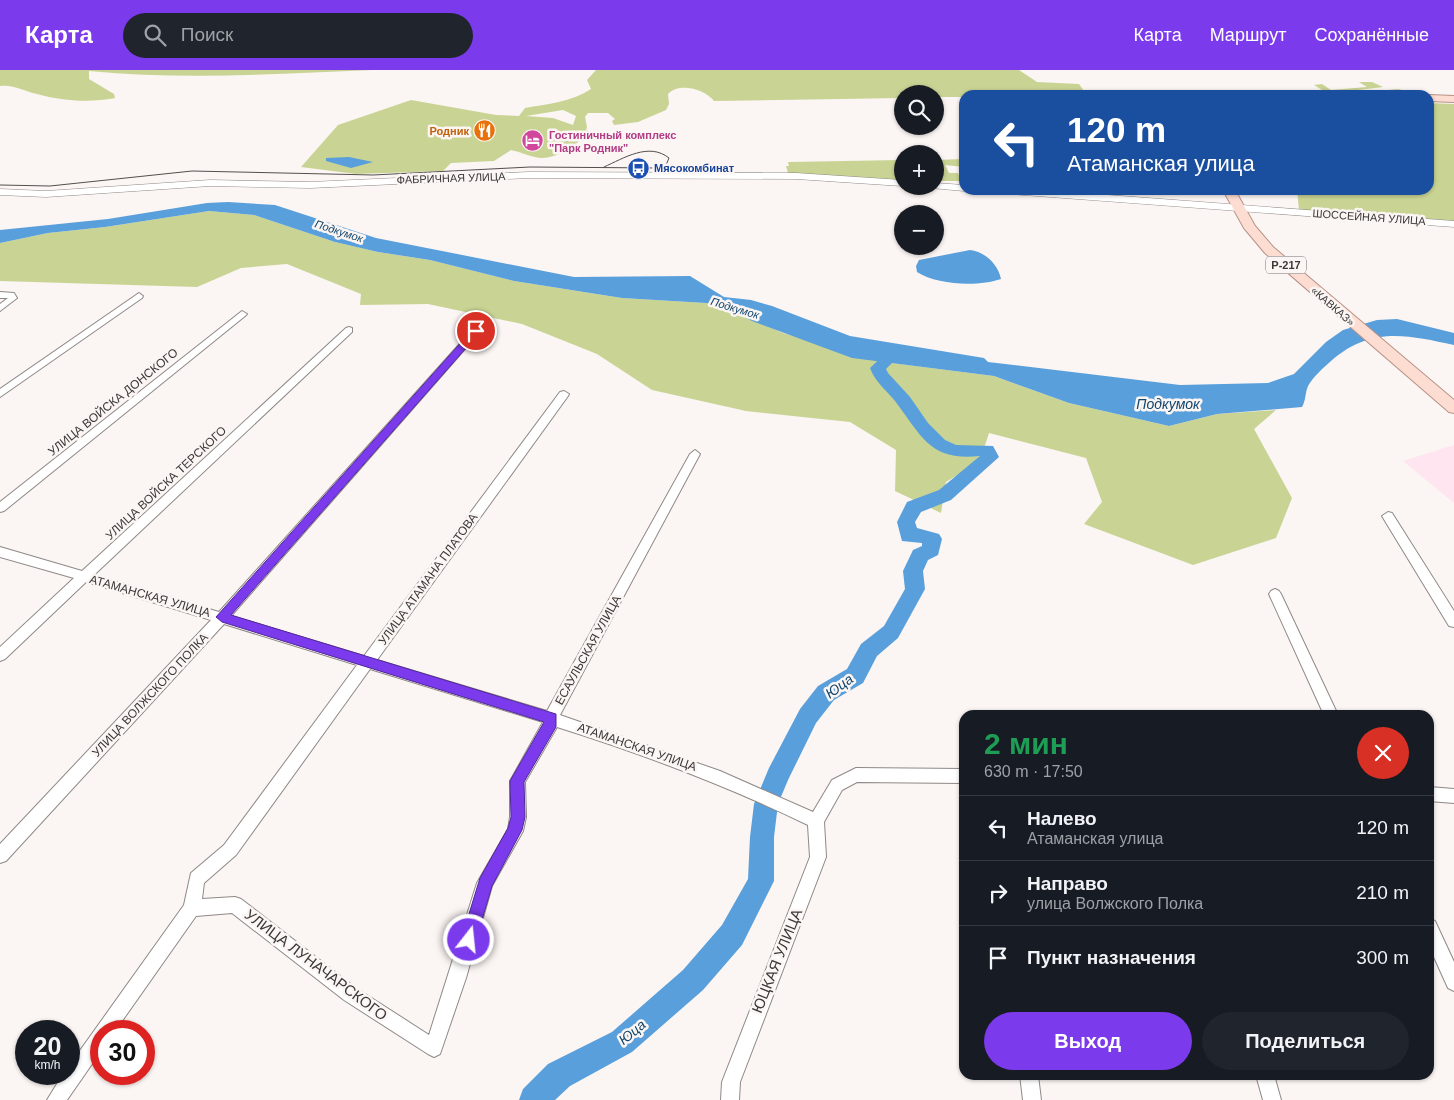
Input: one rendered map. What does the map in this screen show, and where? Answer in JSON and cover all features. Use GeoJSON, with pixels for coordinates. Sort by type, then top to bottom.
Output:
{"type":"FeatureCollection","features":[{"type":"Feature","properties":{"kind":"main road"},"geometry":{"type":"LineString","coordinates":[[1434,99],[1454,100]]}},
{"type":"Feature","properties":{"kind":"main road","name":"ФАБРИЧНАЯ УЛИЦА"},"geometry":{"type":"LineString","coordinates":[[0,192],[46,194],[210,183],[310,185],[538,175],[778,176],[894,183]]}},
{"type":"Feature","properties":{"kind":"main road"},"geometry":{"type":"LineString","coordinates":[[944,187],[959,188]]}},
{"type":"Feature","properties":{"kind":"main road","name":"ШОССЕЙНАЯ УЛИЦА"},"geometry":{"type":"LineString","coordinates":[[1068,195],[1242,206],[1283,211],[1454,224]]}},
{"type":"Feature","properties":{"kind":"main road"},"geometry":{"type":"LineString","coordinates":[[1225,195],[1225,199],[1242,206],[1244,212],[1268,245],[1289,261]]}},
{"type":"Feature","properties":{"kind":"main road","name":"«КАВКАЗ»"},"geometry":{"type":"LineString","coordinates":[[1233,195],[1271,243],[1345,313]]}},
{"type":"Feature","properties":{"kind":"main road","name":"«КАВКАЗ»"},"geometry":{"type":"LineString","coordinates":[[1242,206],[1269,250],[1454,408]]}},
{"type":"Feature","properties":{"kind":"main road","name":"«КАВКАЗ»"},"geometry":{"type":"LineString","coordinates":[[1390,352],[1454,400]]}},
{"type":"Feature","properties":{"kind":"street"},"geometry":{"type":"LineString","coordinates":[[0,294],[10,295],[13,298],[0,308]]}},
{"type":"Feature","properties":{"kind":"street"},"geometry":{"type":"LineString","coordinates":[[0,394],[139,296]]}},
{"type":"Feature","properties":{"kind":"street","name":"УЛИЦА ВОЙСКА ДОНСКОГО"},"geometry":{"type":"LineString","coordinates":[[0,508],[242,314]]}},
{"type":"Feature","properties":{"kind":"street","name":"УЛИЦА ВОЙСКА ТЕРСКОГО"},"geometry":{"type":"LineString","coordinates":[[0,655],[86,577],[349,330]]}},
{"type":"Feature","properties":{"kind":"street","name":"УЛИЦА ВОЛЖСКОГО ПОЛКА"},"geometry":{"type":"LineString","coordinates":[[0,855],[222,617],[476,331]]}},
{"type":"Feature","properties":{"kind":"street","name":"УЛИЦА АТАМАНА ПЛАТОВА"},"geometry":{"type":"LineString","coordinates":[[192,908],[197,879],[230,850],[564,394]]}},
{"type":"Feature","properties":{"kind":"street","name":"ЕСАУЛЬСКАЯ УЛИЦА"},"geometry":{"type":"LineString","coordinates":[[434,1048],[458,978],[486,883],[515,830],[518,817],[517,781],[550,727],[551,718],[695,454]]}},
{"type":"Feature","properties":{"kind":"street"},"geometry":{"type":"LineString","coordinates":[[1388,516],[1454,622]]}},
{"type":"Feature","properties":{"kind":"street","name":"АТАМАНСКАЯ УЛИЦА"},"geometry":{"type":"LineString","coordinates":[[0,552],[222,617],[551,718],[673,758],[768,797],[816,821]]}},
{"type":"Feature","properties":{"kind":"street"},"geometry":{"type":"LineString","coordinates":[[1275,594],[1329,710]]}},
{"type":"Feature","properties":{"kind":"street"},"geometry":{"type":"LineString","coordinates":[[816,821],[837,785],[856,775],[959,776]]}},
{"type":"Feature","properties":{"kind":"street"},"geometry":{"type":"LineString","coordinates":[[1434,794],[1454,796]]}},
{"type":"Feature","properties":{"kind":"street","name":"ЮЦКАЯ УЛИЦА"},"geometry":{"type":"LineString","coordinates":[[730,1100],[731,1082],[763,995],[818,857],[816,821]]}},
{"type":"Feature","properties":{"kind":"street","name":"УЛИЦА ЛУНАЧАРСКОГО"},"geometry":{"type":"LineString","coordinates":[[192,908],[235,905],[350,994],[434,1048]]}},
{"type":"Feature","properties":{"kind":"street"},"geometry":{"type":"LineString","coordinates":[[112,1020],[192,908]]}},
{"type":"Feature","properties":{"kind":"street"},"geometry":{"type":"LineString","coordinates":[[1434,938],[1454,982]]}},
{"type":"Feature","properties":{"kind":"street"},"geometry":{"type":"LineString","coordinates":[[56,1100],[90,1052]]}},
{"type":"Feature","properties":{"kind":"street"},"geometry":{"type":"LineString","coordinates":[[1030,1080],[1032,1100]]}},
{"type":"Feature","properties":{"kind":"street"},"geometry":{"type":"LineString","coordinates":[[1266,1080],[1272,1100]]}},
{"type":"Feature","properties":{"kind":"shaded area"},"geometry":{"type":"Polygon","coordinates":[[[1454,445],[1454,503],[1403,461],[1454,445]]]}},
{"type":"Feature","properties":{"kind":"green space"},"geometry":{"type":"Polygon","coordinates":[[[0,70],[373,70],[195,76],[89,71],[89,79],[114,94],[115,98],[86,101],[56,98],[14,87],[0,86],[0,70]]]}},
{"type":"Feature","properties":{"kind":"green space"},"geometry":{"type":"Polygon","coordinates":[[[596,70],[1019,70],[1037,82],[1079,84],[1083,90],[959,90],[959,97],[944,97],[944,85],[894,85],[894,98],[714,101],[698,90],[679,88],[668,94],[669,104],[666,110],[638,122],[614,125],[612,121],[615,119],[608,113],[588,113],[585,117],[586,130],[589,131],[585,136],[562,153],[549,157],[535,157],[511,150],[494,161],[451,163],[443,171],[356,174],[301,167],[338,125],[411,100],[496,115],[519,116],[525,108],[559,102],[591,89],[587,80],[596,70]],[[563,110],[526,116],[553,118],[573,125],[576,116],[563,110]]]}},
{"type":"Feature","properties":{"kind":"green space"},"geometry":{"type":"Polygon","coordinates":[[[1359,82],[1372,82],[1383,87],[1358,90],[1331,90],[1367,87],[1359,82]]]}},
{"type":"Feature","properties":{"kind":"green space"},"geometry":{"type":"Polygon","coordinates":[[[1322,84],[1331,90],[1322,90],[1314,85],[1322,84]]]}},
{"type":"Feature","properties":{"kind":"green space"},"geometry":{"type":"Polygon","coordinates":[[[1434,103],[1454,104],[1454,222],[1299,210],[1298,195],[1434,195],[1434,103]]]}},
{"type":"Feature","properties":{"kind":"green space"},"geometry":{"type":"Polygon","coordinates":[[[959,159],[959,166],[945,165],[949,173],[958,173],[959,181],[944,181],[944,160],[959,159]]]}},
{"type":"Feature","properties":{"kind":"green space"},"geometry":{"type":"Polygon","coordinates":[[[894,160],[894,180],[788,173],[786,166],[789,166],[788,162],[894,160]]]}},
{"type":"Feature","properties":{"kind":"green space"},"geometry":{"type":"Polygon","coordinates":[[[209,211],[254,215],[335,242],[378,252],[430,260],[514,281],[622,298],[706,303],[726,308],[783,333],[884,362],[994,376],[1069,403],[1169,426],[1217,414],[1276,410],[1254,429],[1292,498],[1276,538],[1193,565],[1084,524],[1102,502],[1086,458],[989,433],[982,452],[974,464],[946,482],[941,513],[895,491],[896,450],[850,422],[746,411],[652,390],[597,354],[522,324],[428,304],[360,305],[361,294],[287,264],[241,268],[197,287],[0,281],[0,243],[48,233],[105,227],[209,211]]]}},
{"type":"Feature","properties":{"kind":"water"},"geometry":{"type":"Polygon","coordinates":[[[349,157],[373,162],[351,168],[326,161],[326,158],[349,157]]]}},
{"type":"Feature","properties":{"kind":"water","name":"Подкумок"},"geometry":{"type":"Polygon","coordinates":[[[228,202],[275,205],[376,238],[574,277],[690,276],[724,297],[751,300],[772,306],[850,336],[984,358],[988,362],[1180,385],[1268,383],[1294,374],[1326,342],[1343,330],[1377,320],[1397,319],[1454,333],[1454,345],[1405,336],[1375,338],[1360,342],[1331,361],[1313,379],[1308,386],[1302,407],[1217,414],[1169,426],[1069,403],[994,376],[852,358],[752,321],[726,308],[706,303],[622,298],[514,281],[430,260],[378,252],[335,242],[254,215],[209,211],[105,227],[48,233],[0,243],[0,230],[108,219],[207,203],[228,202]]]}},
{"type":"Feature","properties":{"kind":"water"},"geometry":{"type":"Polygon","coordinates":[[[970,250],[986,256],[997,268],[1001,279],[992,282],[970,284],[946,282],[935,280],[917,272],[916,266],[919,260],[970,250]]]}},
{"type":"Feature","properties":{"kind":"waterway","name":"Юца"},"geometry":{"type":"LineString","coordinates":[[534,1100],[559,1075],[622,1042],[693,980],[732,935],[761,881],[762,837],[766,804],[777,776],[808,716],[826,693],[855,676],[869,650],[891,632],[915,589],[913,571],[920,555],[931,550],[932,539],[921,535],[909,536],[906,522],[914,507],[945,495],[990,457],[987,450],[961,452],[950,450],[939,444],[927,433],[904,401],[886,382],[878,368],[896,351]]}},
{"type":"Feature","properties":{"kind":"tram line"},"geometry":{"type":"LineString","coordinates":[[0,185],[50,186],[192,171],[373,175],[530,167],[660,168],[666,165],[669,158],[661,153],[645,151],[628,156],[604,167]]}},
{"type":"Feature","properties":{"kind":"place","name":"Родник"},"geometry":{"type":"Point","coordinates":[485,131]}},
{"type":"Feature","properties":{"kind":"place","name":"Гостиничный комплекс \"Парк Родник\""},"geometry":{"type":"Point","coordinates":[533,141]}},
{"type":"Feature","properties":{"kind":"place","name":"Мясокомбинат"},"geometry":{"type":"Point","coordinates":[638,168]}},
{"type":"Feature","properties":{"kind":"route"},"geometry":{"type":"LineString","coordinates":[[469,940],[486,883],[515,830],[518,817],[517,781],[550,727],[551,718],[222,617],[476,331]]}}]}
